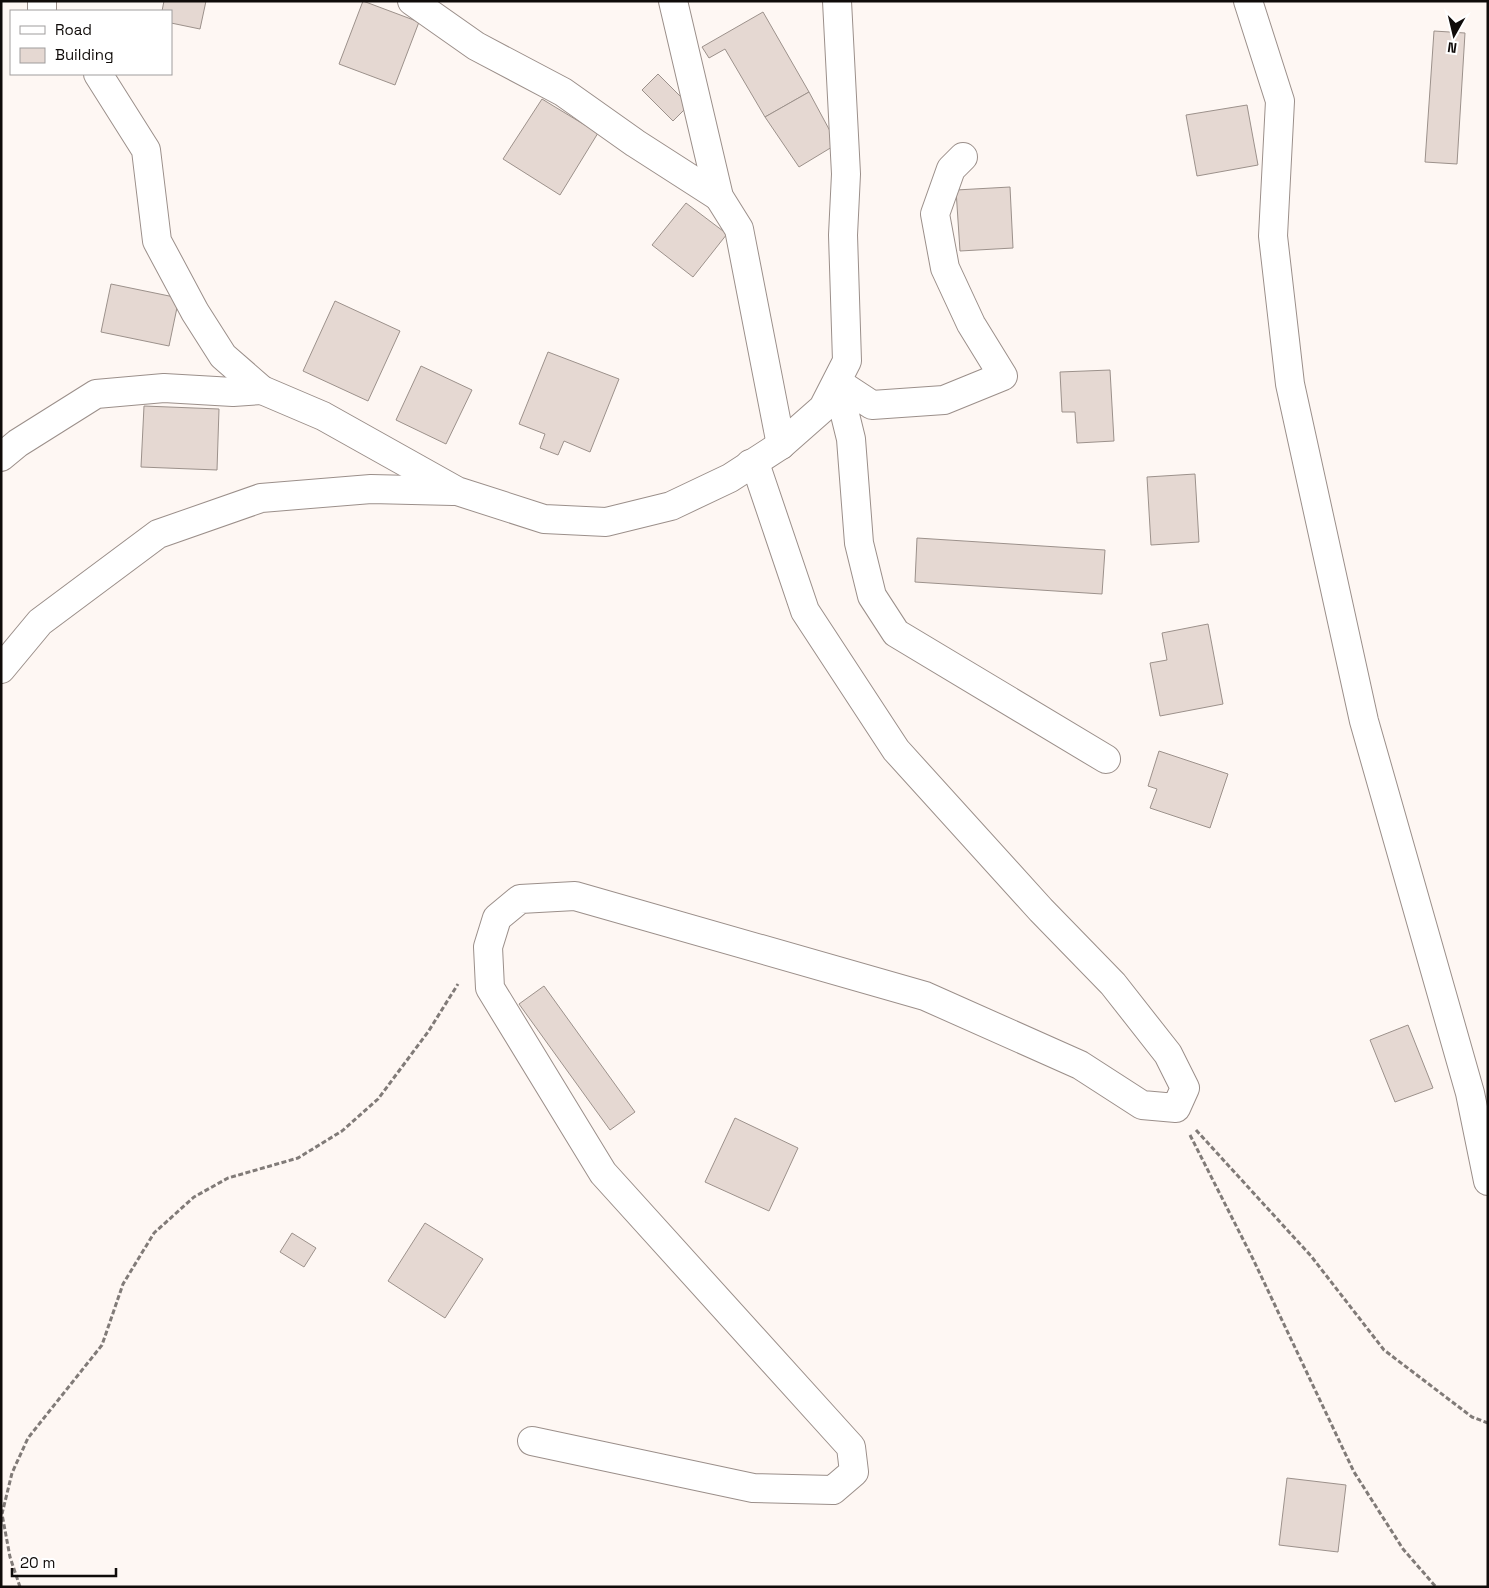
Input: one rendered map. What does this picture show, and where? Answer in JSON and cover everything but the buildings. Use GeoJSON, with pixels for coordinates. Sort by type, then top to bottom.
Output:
{"type":"FeatureCollection","features":[{"type":"Feature","properties":{"kind":"street"},"geometry":{"type":"LineString","coordinates":[[412,1],[476,46],[563,92],[635,143],[719,197]]}},
{"type":"Feature","properties":{"kind":"street"},"geometry":{"type":"LineString","coordinates":[[673,1],[719,197],[739,229],[781,445]]}},
{"type":"Feature","properties":{"kind":"street"},"geometry":{"type":"LineString","coordinates":[[99,75],[146,150],[157,242],[195,312],[223,356],[262,390],[323,416],[457,491],[544,519],[606,522],[671,506],[730,478],[781,445],[823,408],[847,361],[843,235],[846,174],[837,1]]}},
{"type":"Feature","properties":{"kind":"street"},"geometry":{"type":"LineString","coordinates":[[1248,1],[1280,101],[1273,236],[1290,384],[1364,721],[1470,1093],[1488,1181]]}},
{"type":"Feature","properties":{"kind":"street"},"geometry":{"type":"LineString","coordinates":[[837,382],[872,405],[944,400],[1003,376],[971,324],[946,268],[935,214],[951,169],[963,157]]}},
{"type":"Feature","properties":{"kind":"street"},"geometry":{"type":"LineString","coordinates":[[837,382],[851,439],[859,543],[872,596],[896,633],[1106,759]]}},
{"type":"Feature","properties":{"kind":"street"},"geometry":{"type":"LineString","coordinates":[[1,457],[18,443],[96,394],[164,388],[233,392],[262,390]]}},
{"type":"Feature","properties":{"kind":"street"},"geometry":{"type":"LineString","coordinates":[[532,1440],[753,1488],[833,1490],[854,1472],[851,1447],[602,1174],[490,988],[488,947],[497,918],[520,899],[574,896],[924,996],[1080,1065],[1142,1105],[1176,1108],[1185,1088],[1168,1054],[1113,984],[1042,910],[896,750],[805,611],[758,472],[750,464]]}},
{"type":"Feature","properties":{"kind":"street"},"geometry":{"type":"LineString","coordinates":[[1,669],[40,622],[158,534],[260,498],[371,489],[457,491]]}},
{"type":"Feature","properties":{"kind":"path"},"geometry":{"type":"LineString","coordinates":[[20,1587],[10,1557],[2,1514],[12,1473],[28,1438],[102,1345],[123,1284],[154,1233],[194,1197],[228,1178],[298,1158],[342,1131],[378,1099],[428,1032],[462,978],[488,947]]}},
{"type":"Feature","properties":{"kind":"path"},"geometry":{"type":"LineString","coordinates":[[1176,1108],[1311,1256],[1384,1350],[1472,1417],[1488,1423]]}},
{"type":"Feature","properties":{"kind":"path"},"geometry":{"type":"LineString","coordinates":[[1176,1108],[1253,1259],[1354,1472],[1403,1549],[1436,1587]]}}]}
